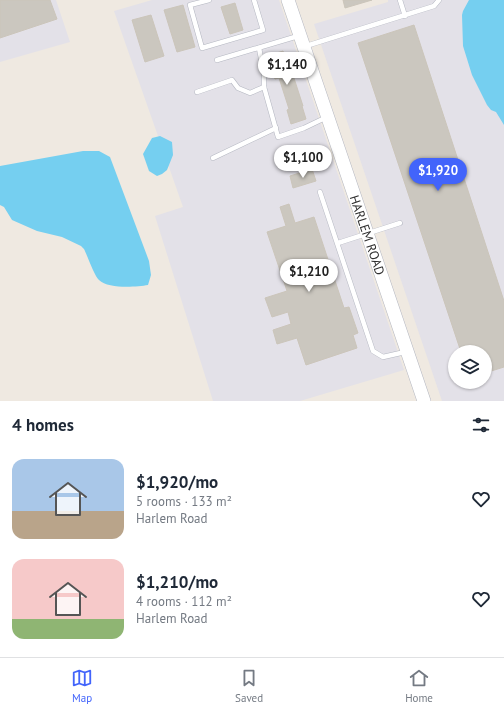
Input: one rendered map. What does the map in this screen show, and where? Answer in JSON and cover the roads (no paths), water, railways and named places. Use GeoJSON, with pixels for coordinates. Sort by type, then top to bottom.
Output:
{"type":"FeatureCollection","features":[{"type":"Feature","properties":{"kind":"main road","name":"HARLEM ROAD"},"geometry":{"type":"LineString","coordinates":[[288,0],[424,401]]}},
{"type":"Feature","properties":{"kind":"lane"},"geometry":{"type":"LineString","coordinates":[[209,0],[190,5],[202,48],[263,30],[254,0]]}},
{"type":"Feature","properties":{"kind":"lane"},"geometry":{"type":"LineString","coordinates":[[400,0],[405,16]]}},
{"type":"Feature","properties":{"kind":"lane"},"geometry":{"type":"LineString","coordinates":[[217,60],[259,48],[302,41],[405,16],[434,6],[439,0]]}},
{"type":"Feature","properties":{"kind":"lane"},"geometry":{"type":"LineString","coordinates":[[259,48],[264,74],[264,87],[278,137],[304,128],[328,117]]}},
{"type":"Feature","properties":{"kind":"lane"},"geometry":{"type":"LineString","coordinates":[[197,92],[232,80],[238,88],[250,93],[264,87]]}},
{"type":"Feature","properties":{"kind":"lane"},"geometry":{"type":"LineString","coordinates":[[214,158],[276,128]]}},
{"type":"Feature","properties":{"kind":"lane"},"geometry":{"type":"LineString","coordinates":[[320,192],[373,351],[383,357],[407,351]]}},
{"type":"Feature","properties":{"kind":"lane"},"geometry":{"type":"LineString","coordinates":[[338,243],[400,223]]}},
{"type":"Feature","properties":{"kind":"water"},"geometry":{"type":"Polygon","coordinates":[[[469,0],[504,0],[504,125],[496,112],[491,110],[487,105],[472,75],[463,46],[462,15],[469,0]]]}},
{"type":"Feature","properties":{"kind":"water"},"geometry":{"type":"Polygon","coordinates":[[[160,136],[172,142],[173,155],[167,170],[157,176],[149,171],[143,154],[152,138],[160,136]]]}},
{"type":"Feature","properties":{"kind":"water"},"geometry":{"type":"Polygon","coordinates":[[[83,151],[99,151],[110,157],[149,261],[151,275],[148,285],[122,287],[103,283],[97,278],[84,249],[81,246],[62,237],[37,231],[12,220],[4,207],[0,205],[0,166],[83,151]]]}}]}
